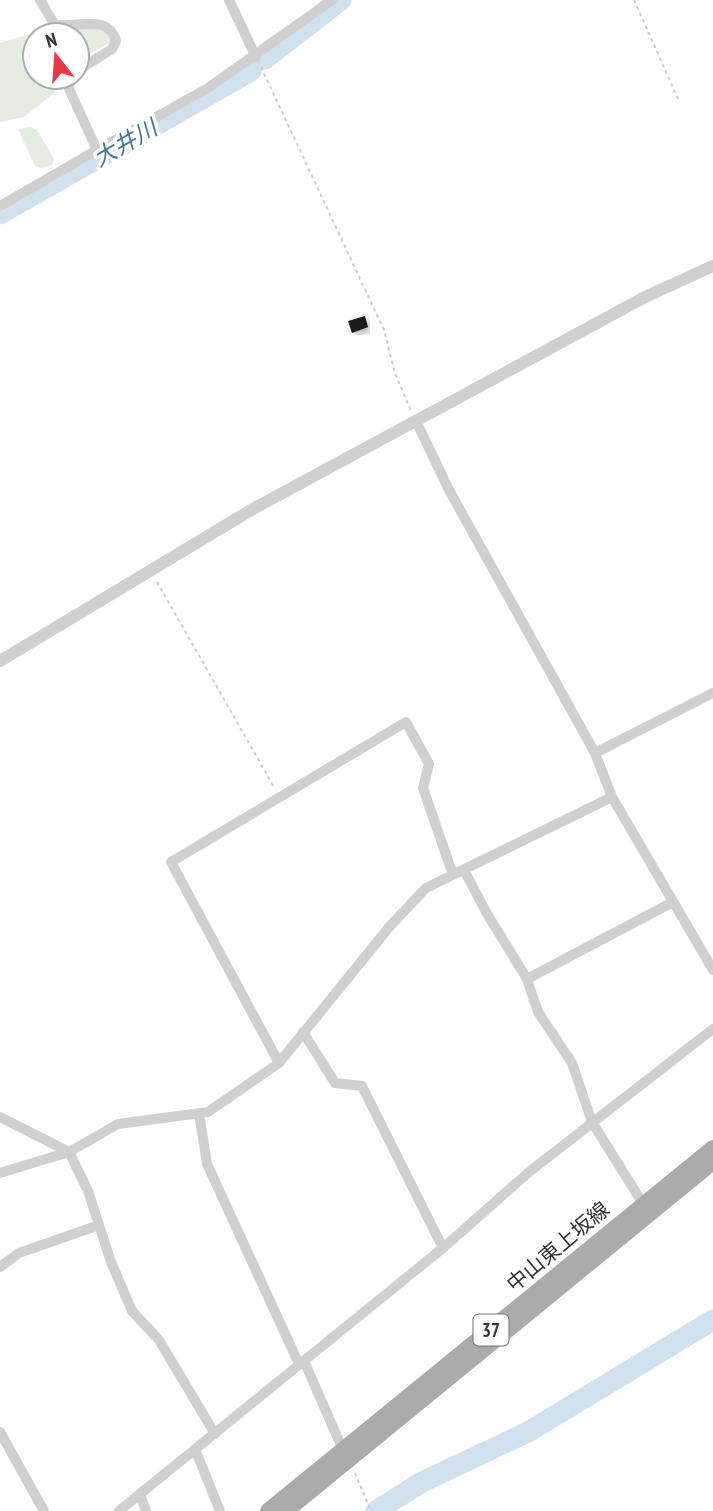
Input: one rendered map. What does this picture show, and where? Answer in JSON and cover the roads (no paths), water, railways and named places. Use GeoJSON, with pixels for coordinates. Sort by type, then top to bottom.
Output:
{"type":"FeatureCollection","features":[{"type":"Feature","properties":{"kind":"main road","name":"中山東上坂線"},"geometry":{"type":"LineString","coordinates":[[286,1511],[346,1456],[646,1209],[713,1147]]}},
{"type":"Feature","properties":{"kind":"main road","name":"中山東上坂線"},"geometry":{"type":"LineString","coordinates":[[646,1209],[713,1162]]}},
{"type":"Feature","properties":{"kind":"main road","name":"中山東上坂線"},"geometry":{"type":"LineString","coordinates":[[268,1511],[346,1456]]}},
{"type":"Feature","properties":{"kind":"street"},"geometry":{"type":"LineString","coordinates":[[40,0],[53,21]]}},
{"type":"Feature","properties":{"kind":"street"},"geometry":{"type":"LineString","coordinates":[[229,0],[256,57]]}},
{"type":"Feature","properties":{"kind":"street"},"geometry":{"type":"LineString","coordinates":[[0,206],[208,88],[256,57],[332,0]]}},
{"type":"Feature","properties":{"kind":"street"},"geometry":{"type":"LineString","coordinates":[[91,24],[106,25],[116,41],[112,49],[91,62]]}},
{"type":"Feature","properties":{"kind":"street"},"geometry":{"type":"LineString","coordinates":[[70,91],[97,150]]}},
{"type":"Feature","properties":{"kind":"street"},"geometry":{"type":"LineString","coordinates":[[0,661],[251,510],[417,423],[645,297],[713,266]]}},
{"type":"Feature","properties":{"kind":"street"},"geometry":{"type":"LineString","coordinates":[[417,423],[449,490],[595,753],[612,797],[713,970]]}},
{"type":"Feature","properties":{"kind":"street"},"geometry":{"type":"LineString","coordinates":[[595,753],[713,693]]}},
{"type":"Feature","properties":{"kind":"street"},"geometry":{"type":"LineString","coordinates":[[279,1063],[172,862],[406,722],[429,764],[423,788],[453,875]]}},
{"type":"Feature","properties":{"kind":"street"},"geometry":{"type":"LineString","coordinates":[[0,1173],[69,1152],[118,1124],[208,1112],[279,1063],[426,888],[612,797]]}},
{"type":"Feature","properties":{"kind":"street"},"geometry":{"type":"LineString","coordinates":[[464,870],[527,979],[538,1012],[572,1063],[592,1122],[646,1209]]}},
{"type":"Feature","properties":{"kind":"street"},"geometry":{"type":"LineString","coordinates":[[527,979],[673,902]]}},
{"type":"Feature","properties":{"kind":"street"},"geometry":{"type":"LineString","coordinates":[[119,1511],[443,1248],[592,1122],[713,1029]]}},
{"type":"Feature","properties":{"kind":"street"},"geometry":{"type":"LineString","coordinates":[[303,1032],[335,1083],[362,1086],[443,1248]]}},
{"type":"Feature","properties":{"kind":"street"},"geometry":{"type":"LineString","coordinates":[[199,1113],[207,1164],[346,1456]]}},
{"type":"Feature","properties":{"kind":"street"},"geometry":{"type":"LineString","coordinates":[[0,1117],[69,1152],[88,1191],[111,1262],[132,1311],[159,1340],[215,1434]]}},
{"type":"Feature","properties":{"kind":"street"},"geometry":{"type":"LineString","coordinates":[[0,1267],[19,1254],[99,1226]]}},
{"type":"Feature","properties":{"kind":"street"},"geometry":{"type":"LineString","coordinates":[[0,1432],[44,1511]]}},
{"type":"Feature","properties":{"kind":"street"},"geometry":{"type":"LineString","coordinates":[[195,1449],[220,1511]]}},
{"type":"Feature","properties":{"kind":"street"},"geometry":{"type":"LineString","coordinates":[[140,1494],[146,1511]]}},
{"type":"Feature","properties":{"kind":"waterway","name":"大井川"},"geometry":{"type":"LineString","coordinates":[[265,59],[341,0]]}},
{"type":"Feature","properties":{"kind":"waterway","name":"大井川"},"geometry":{"type":"LineString","coordinates":[[0,214],[251,71]]}},
{"type":"Feature","properties":{"kind":"waterway"},"geometry":{"type":"LineString","coordinates":[[376,1511],[422,1482],[528,1432],[713,1320]]}}]}
